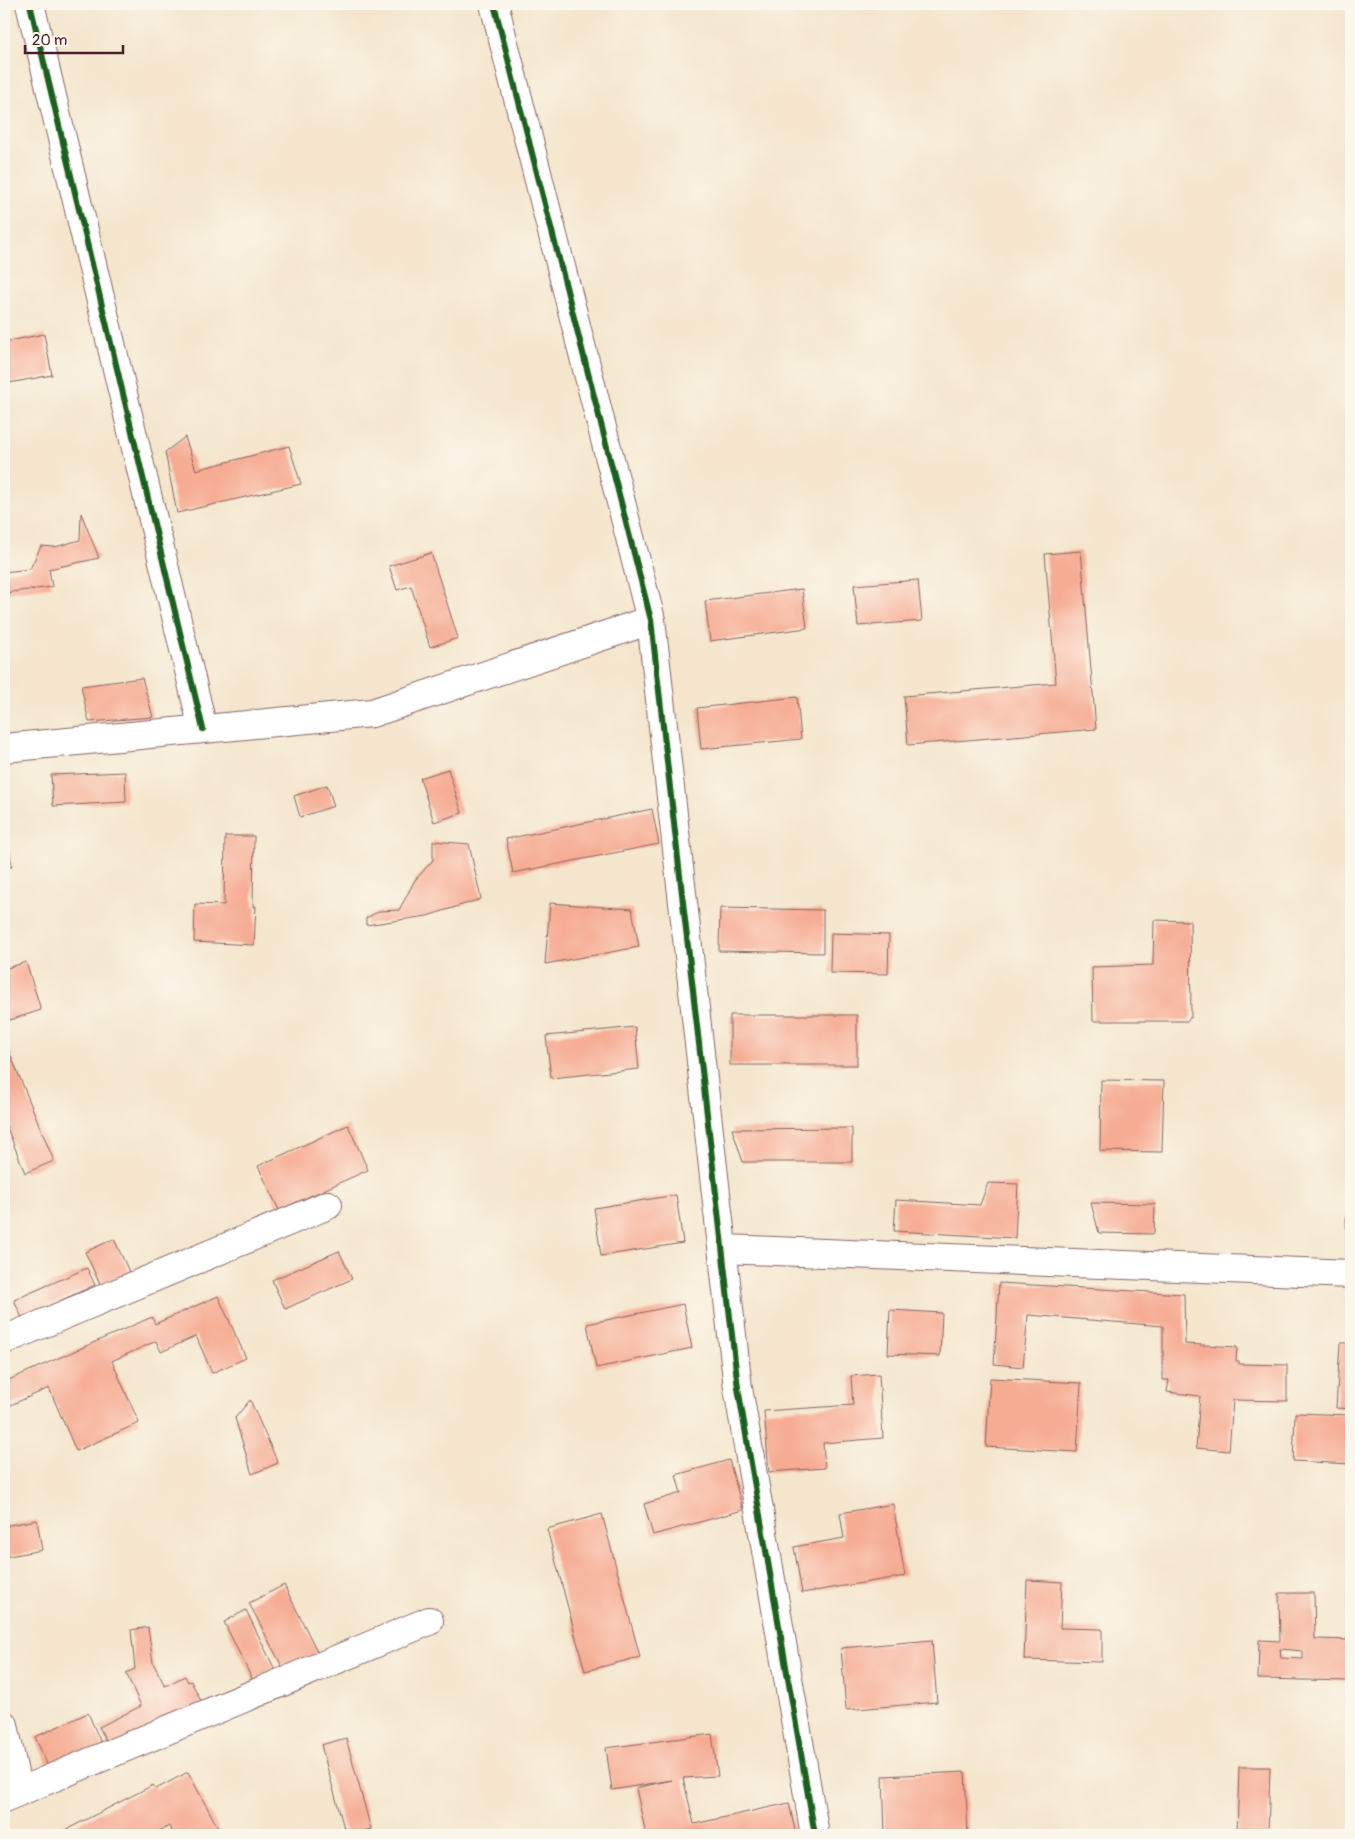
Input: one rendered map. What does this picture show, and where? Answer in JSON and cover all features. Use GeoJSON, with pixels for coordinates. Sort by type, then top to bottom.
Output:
{"type":"FeatureCollection","features":[{"type":"Feature","properties":{"kind":"street"},"geometry":{"type":"LineString","coordinates":[[30,4],[203,729]]}},
{"type":"Feature","properties":{"kind":"street"},"geometry":{"type":"LineString","coordinates":[[494,4],[651,620],[738,1388],[815,1835]]}},
{"type":"Feature","properties":{"kind":"street"},"geometry":{"type":"LineString","coordinates":[[4,748],[372,713],[651,620]]}},
{"type":"Feature","properties":{"kind":"street"},"geometry":{"type":"LineString","coordinates":[[4,1340],[328,1206]]}},
{"type":"Feature","properties":{"kind":"street"},"geometry":{"type":"LineString","coordinates":[[723,1249],[1351,1274]]}},
{"type":"Feature","properties":{"kind":"street"},"geometry":{"type":"LineString","coordinates":[[4,1725],[11,1795],[429,1622]]}},
{"type":"Feature","properties":{"kind":"building"},"geometry":{"type":"Polygon","coordinates":[[[44,334],[52,375],[4,384],[4,342],[44,334]]]}},
{"type":"Feature","properties":{"kind":"building"},"geometry":{"type":"Polygon","coordinates":[[[185,437],[196,470],[289,446],[301,484],[177,513],[165,452],[185,437]]]}},
{"type":"Feature","properties":{"kind":"building"},"geometry":{"type":"Polygon","coordinates":[[[81,513],[99,558],[49,569],[52,587],[4,593],[4,572],[30,569],[41,546],[55,547],[80,540],[81,513]]]}},
{"type":"Feature","properties":{"kind":"building"},"geometry":{"type":"Polygon","coordinates":[[[1081,551],[1096,729],[908,745],[904,696],[1056,683],[1045,554],[1081,551]]]}},
{"type":"Feature","properties":{"kind":"building"},"geometry":{"type":"Polygon","coordinates":[[[431,553],[458,638],[430,647],[411,586],[397,590],[389,566],[431,553]]]}},
{"type":"Feature","properties":{"kind":"building"},"geometry":{"type":"Polygon","coordinates":[[[918,580],[922,621],[858,626],[854,585],[918,580]]]}},
{"type":"Feature","properties":{"kind":"building"},"geometry":{"type":"Polygon","coordinates":[[[802,589],[807,628],[710,641],[705,601],[802,589]]]}},
{"type":"Feature","properties":{"kind":"building"},"geometry":{"type":"Polygon","coordinates":[[[142,678],[153,717],[89,722],[81,686],[142,678]]]}},
{"type":"Feature","properties":{"kind":"building"},"geometry":{"type":"Polygon","coordinates":[[[797,697],[801,739],[701,749],[697,708],[797,697]]]}},
{"type":"Feature","properties":{"kind":"building"},"geometry":{"type":"Polygon","coordinates":[[[448,769],[462,813],[434,822],[420,778],[448,769]]]}},
{"type":"Feature","properties":{"kind":"building"},"geometry":{"type":"Polygon","coordinates":[[[125,772],[126,802],[53,806],[51,775],[125,772]]]}},
{"type":"Feature","properties":{"kind":"building"},"geometry":{"type":"Polygon","coordinates":[[[327,785],[334,806],[300,817],[294,796],[327,785]]]}},
{"type":"Feature","properties":{"kind":"building"},"geometry":{"type":"Polygon","coordinates":[[[652,809],[659,844],[513,873],[506,839],[652,809]]]}},
{"type":"Feature","properties":{"kind":"building"},"geometry":{"type":"Polygon","coordinates":[[[4,822],[12,867],[6,866],[8,871],[4,873],[4,822]]]}},
{"type":"Feature","properties":{"kind":"building"},"geometry":{"type":"Polygon","coordinates":[[[225,836],[254,836],[253,907],[256,906],[254,945],[194,942],[195,904],[224,905],[225,836]]]}},
{"type":"Feature","properties":{"kind":"building"},"geometry":{"type":"Polygon","coordinates":[[[433,841],[469,844],[481,899],[427,916],[366,925],[366,918],[380,911],[399,910],[415,880],[433,860],[433,841]]]}},
{"type":"Feature","properties":{"kind":"building"},"geometry":{"type":"Polygon","coordinates":[[[550,903],[632,909],[639,947],[545,964],[550,903]]]}},
{"type":"Feature","properties":{"kind":"building"},"geometry":{"type":"Polygon","coordinates":[[[720,908],[823,910],[823,953],[719,951],[720,908]]]}},
{"type":"Feature","properties":{"kind":"building"},"geometry":{"type":"Polygon","coordinates":[[[1154,920],[1190,921],[1191,1018],[1188,1021],[1093,1021],[1092,967],[1153,965],[1154,920]]]}},
{"type":"Feature","properties":{"kind":"building"},"geometry":{"type":"Polygon","coordinates":[[[831,933],[889,935],[888,974],[830,973],[831,933]]]}},
{"type":"Feature","properties":{"kind":"building"},"geometry":{"type":"Polygon","coordinates":[[[26,962],[41,1010],[4,1022],[4,969],[26,962]]]}},
{"type":"Feature","properties":{"kind":"building"},"geometry":{"type":"Polygon","coordinates":[[[730,1015],[857,1015],[857,1065],[730,1065],[730,1015]]]}},
{"type":"Feature","properties":{"kind":"building"},"geometry":{"type":"Polygon","coordinates":[[[635,1027],[639,1069],[551,1078],[546,1036],[635,1027]]]}},
{"type":"Feature","properties":{"kind":"building"},"geometry":{"type":"Polygon","coordinates":[[[4,1039],[54,1161],[25,1173],[4,1120],[4,1039]]]}},
{"type":"Feature","properties":{"kind":"building"},"geometry":{"type":"Polygon","coordinates":[[[1101,1080],[1164,1081],[1162,1152],[1100,1151],[1101,1080]]]}},
{"type":"Feature","properties":{"kind":"building"},"geometry":{"type":"Polygon","coordinates":[[[348,1125],[368,1170],[279,1210],[258,1166],[348,1125]]]}},
{"type":"Feature","properties":{"kind":"building"},"geometry":{"type":"Polygon","coordinates":[[[852,1128],[852,1162],[743,1162],[732,1129],[852,1128]]]}},
{"type":"Feature","properties":{"kind":"building"},"geometry":{"type":"Polygon","coordinates":[[[988,1183],[1018,1184],[1015,1238],[894,1231],[896,1200],[980,1205],[988,1183]]]}},
{"type":"Feature","properties":{"kind":"building"},"geometry":{"type":"Polygon","coordinates":[[[676,1195],[683,1243],[601,1256],[594,1208],[676,1195]]]}},
{"type":"Feature","properties":{"kind":"building"},"geometry":{"type":"Polygon","coordinates":[[[1091,1203],[1155,1204],[1154,1234],[1099,1233],[1091,1203]]]}},
{"type":"Feature","properties":{"kind":"building"},"geometry":{"type":"Polygon","coordinates":[[[1346,1216],[1351,1216],[1351,1254],[1347,1254],[1346,1216]]]}},
{"type":"Feature","properties":{"kind":"building"},"geometry":{"type":"Polygon","coordinates":[[[114,1239],[131,1276],[102,1288],[85,1252],[114,1239]]]}},
{"type":"Feature","properties":{"kind":"building"},"geometry":{"type":"Polygon","coordinates":[[[339,1251],[352,1279],[285,1309],[272,1280],[339,1251]]]}},
{"type":"Feature","properties":{"kind":"building"},"geometry":{"type":"Polygon","coordinates":[[[87,1268],[95,1285],[22,1318],[14,1300],[87,1268]]]}},
{"type":"Feature","properties":{"kind":"building"},"geometry":{"type":"Polygon","coordinates":[[[999,1283],[1184,1294],[1185,1344],[1237,1347],[1236,1361],[1239,1361],[1239,1364],[1287,1365],[1287,1401],[1233,1400],[1229,1451],[1196,1448],[1200,1396],[1167,1392],[1169,1380],[1163,1380],[1163,1326],[1028,1315],[1023,1367],[994,1364],[999,1283]]]}},
{"type":"Feature","properties":{"kind":"building"},"geometry":{"type":"Polygon","coordinates":[[[218,1296],[246,1358],[212,1373],[196,1336],[161,1352],[156,1341],[112,1361],[139,1423],[76,1451],[49,1388],[4,1408],[4,1382],[152,1317],[155,1324],[218,1296]]]}},
{"type":"Feature","properties":{"kind":"building"},"geometry":{"type":"Polygon","coordinates":[[[683,1304],[692,1348],[596,1368],[587,1324],[683,1304]]]}},
{"type":"Feature","properties":{"kind":"building"},"geometry":{"type":"Polygon","coordinates":[[[890,1310],[942,1313],[940,1356],[888,1354],[890,1310]]]}},
{"type":"Feature","properties":{"kind":"building"},"geometry":{"type":"Polygon","coordinates":[[[1340,1343],[1351,1343],[1351,1409],[1336,1408],[1340,1343]]]}},
{"type":"Feature","properties":{"kind":"building"},"geometry":{"type":"Polygon","coordinates":[[[879,1374],[883,1438],[823,1443],[825,1468],[769,1472],[764,1411],[853,1405],[851,1376],[879,1374]]]}},
{"type":"Feature","properties":{"kind":"building"},"geometry":{"type":"Polygon","coordinates":[[[990,1378],[1081,1383],[1077,1452],[986,1447],[990,1378]]]}},
{"type":"Feature","properties":{"kind":"building"},"geometry":{"type":"Polygon","coordinates":[[[250,1400],[278,1463],[252,1474],[235,1418],[250,1400]]]}},
{"type":"Feature","properties":{"kind":"building"},"geometry":{"type":"Polygon","coordinates":[[[1295,1413],[1351,1415],[1351,1464],[1293,1461],[1295,1413]]]}},
{"type":"Feature","properties":{"kind":"building"},"geometry":{"type":"Polygon","coordinates":[[[729,1460],[743,1510],[653,1535],[644,1504],[681,1493],[676,1475],[729,1460]]]}},
{"type":"Feature","properties":{"kind":"building"},"geometry":{"type":"Polygon","coordinates":[[[893,1504],[905,1576],[802,1593],[794,1547],[844,1538],[840,1513],[893,1504]]]}},
{"type":"Feature","properties":{"kind":"building"},"geometry":{"type":"Polygon","coordinates":[[[602,1514],[640,1657],[585,1671],[547,1529],[602,1514]]]}},
{"type":"Feature","properties":{"kind":"building"},"geometry":{"type":"Polygon","coordinates":[[[37,1520],[42,1550],[4,1557],[4,1526],[37,1520]]]}},
{"type":"Feature","properties":{"kind":"building"},"geometry":{"type":"Polygon","coordinates":[[[1027,1580],[1062,1582],[1060,1628],[1102,1629],[1102,1662],[1024,1660],[1027,1580]]]}},
{"type":"Feature","properties":{"kind":"building"},"geometry":{"type":"Polygon","coordinates":[[[284,1585],[322,1661],[288,1678],[249,1603],[284,1585]]]}},
{"type":"Feature","properties":{"kind":"building"},"geometry":{"type":"Polygon","coordinates":[[[1279,1593],[1314,1593],[1315,1639],[1351,1640],[1351,1681],[1258,1679],[1259,1640],[1280,1641],[1279,1593]],[[1280,1649],[1281,1658],[1303,1659],[1303,1651],[1280,1649]]]}},
{"type":"Feature","properties":{"kind":"building"},"geometry":{"type":"Polygon","coordinates":[[[246,1610],[280,1680],[258,1691],[224,1622],[246,1610]]]}},
{"type":"Feature","properties":{"kind":"building"},"geometry":{"type":"Polygon","coordinates":[[[148,1627],[153,1663],[165,1686],[185,1676],[188,1682],[191,1681],[202,1703],[110,1748],[99,1727],[141,1706],[126,1673],[135,1669],[131,1630],[148,1627]]]}},
{"type":"Feature","properties":{"kind":"building"},"geometry":{"type":"Polygon","coordinates":[[[932,1640],[937,1702],[846,1710],[841,1648],[932,1640]]]}},
{"type":"Feature","properties":{"kind":"building"},"geometry":{"type":"Polygon","coordinates":[[[88,1713],[105,1752],[52,1775],[35,1737],[88,1713]]]}},
{"type":"Feature","properties":{"kind":"building"},"geometry":{"type":"Polygon","coordinates":[[[712,1734],[718,1776],[683,1778],[694,1824],[789,1803],[796,1835],[646,1835],[636,1788],[672,1780],[612,1790],[606,1748],[712,1734]]]}},
{"type":"Feature","properties":{"kind":"building"},"geometry":{"type":"Polygon","coordinates":[[[346,1738],[371,1829],[348,1835],[346,1835],[321,1745],[346,1738]]]}},
{"type":"Feature","properties":{"kind":"building"},"geometry":{"type":"Polygon","coordinates":[[[1239,1767],[1270,1767],[1268,1835],[1237,1835],[1239,1767]]]}},
{"type":"Feature","properties":{"kind":"building"},"geometry":{"type":"Polygon","coordinates":[[[188,1772],[222,1835],[174,1835],[169,1826],[152,1835],[56,1835],[153,1785],[156,1789],[188,1772]]]}},
{"type":"Feature","properties":{"kind":"building"},"geometry":{"type":"Polygon","coordinates":[[[965,1772],[968,1835],[885,1835],[883,1776],[965,1772]]]}},
{"type":"Feature","properties":{"kind":"cycle path"},"geometry":{"type":"LineString","coordinates":[[30,4],[203,729]]}},
{"type":"Feature","properties":{"kind":"cycle path"},"geometry":{"type":"LineString","coordinates":[[494,4],[651,620],[738,1388],[815,1835]]}}]}
